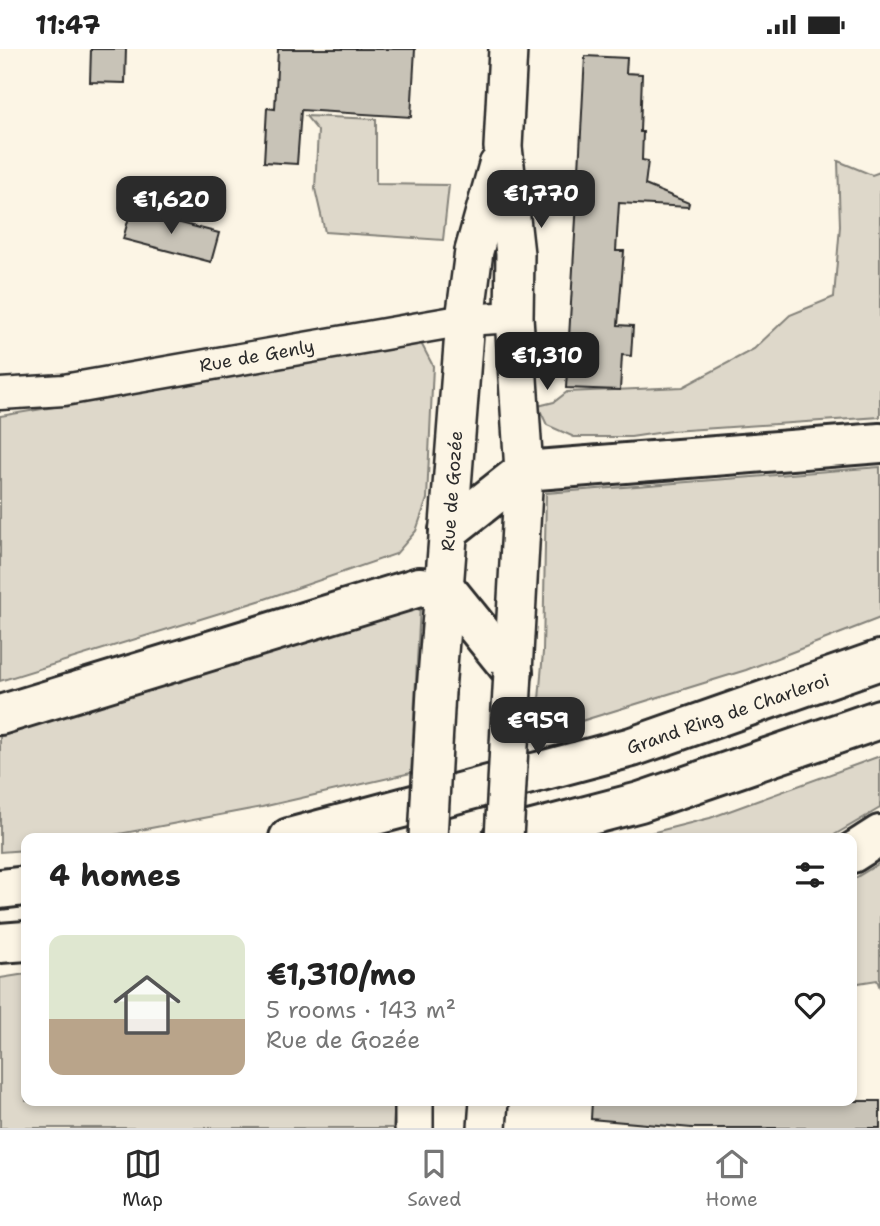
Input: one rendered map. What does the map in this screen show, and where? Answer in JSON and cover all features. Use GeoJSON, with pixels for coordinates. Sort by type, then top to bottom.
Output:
{"type":"FeatureCollection","features":[{"type":"Feature","properties":{"kind":"highway"},"geometry":{"type":"LineString","coordinates":[[449,530],[524,471],[880,443]]}},
{"type":"Feature","properties":{"kind":"highway"},"geometry":{"type":"LineString","coordinates":[[0,715],[419,587],[446,589],[513,672]]}},
{"type":"Feature","properties":{"kind":"highway","name":"Grand Ring de Charleroi"},"geometry":{"type":"LineString","coordinates":[[308,833],[632,747],[880,660]]}},
{"type":"Feature","properties":{"kind":"highway"},"geometry":{"type":"LineString","coordinates":[[522,833],[640,802],[880,719]]}},
{"type":"Feature","properties":{"kind":"highway"},"geometry":{"type":"LineString","coordinates":[[857,850],[880,835]]}},
{"type":"Feature","properties":{"kind":"highway"},"geometry":{"type":"LineString","coordinates":[[0,888],[21,886]]}},
{"type":"Feature","properties":{"kind":"highway"},"geometry":{"type":"LineString","coordinates":[[0,943],[21,941]]}},
{"type":"Feature","properties":{"kind":"main road","name":"Rue de Gozée"},"geometry":{"type":"LineString","coordinates":[[503,833],[524,471],[514,317],[515,254],[503,147],[508,49]]}},
{"type":"Feature","properties":{"kind":"main road","name":"Rue de Gozée"},"geometry":{"type":"LineString","coordinates":[[428,833],[436,691],[465,320],[474,251],[503,147]]}},
{"type":"Feature","properties":{"kind":"main road"},"geometry":{"type":"LineString","coordinates":[[414,1106],[414,1128]]}},
{"type":"Feature","properties":{"kind":"main road"},"geometry":{"type":"LineString","coordinates":[[486,1128],[488,1106]]}},
{"type":"Feature","properties":{"kind":"street","name":"Rue de Genly"},"geometry":{"type":"LineString","coordinates":[[0,394],[64,390],[465,320],[514,317]]}},
{"type":"Feature","properties":{"kind":"shaded area"},"geometry":{"type":"Polygon","coordinates":[[[306,116],[376,119],[376,184],[449,185],[443,240],[325,232],[315,189],[318,131],[306,116]]]}},
{"type":"Feature","properties":{"kind":"shaded area"},"geometry":{"type":"Polygon","coordinates":[[[838,161],[872,175],[880,172],[880,417],[671,431],[631,437],[574,437],[547,425],[538,406],[554,402],[567,392],[683,387],[754,349],[790,315],[834,297],[840,226],[838,161]]]}},
{"type":"Feature","properties":{"kind":"shaded area"},"geometry":{"type":"Polygon","coordinates":[[[421,343],[433,366],[427,499],[416,531],[396,554],[262,600],[0,681],[0,416],[174,387],[357,351],[421,343]]]}},
{"type":"Feature","properties":{"kind":"shaded area"},"geometry":{"type":"Polygon","coordinates":[[[880,467],[880,618],[746,670],[536,735],[543,652],[546,493],[880,467]]]}},
{"type":"Feature","properties":{"kind":"shaded area"},"geometry":{"type":"Polygon","coordinates":[[[420,606],[411,773],[262,807],[124,833],[21,833],[21,850],[0,852],[0,732],[420,606]]]}},
{"type":"Feature","properties":{"kind":"shaded area"},"geometry":{"type":"Polygon","coordinates":[[[880,756],[880,808],[838,833],[651,833],[710,818],[880,756]]]}},
{"type":"Feature","properties":{"kind":"shaded area"},"geometry":{"type":"Polygon","coordinates":[[[880,863],[880,988],[877,980],[857,983],[857,877],[880,863]]]}},
{"type":"Feature","properties":{"kind":"shaded area"},"geometry":{"type":"Polygon","coordinates":[[[21,975],[21,1106],[395,1106],[393,1128],[0,1128],[0,978],[21,975]]]}},
{"type":"Feature","properties":{"kind":"building"},"geometry":{"type":"Polygon","coordinates":[[[91,49],[126,49],[125,83],[90,82],[91,49]]]}},
{"type":"Feature","properties":{"kind":"building"},"geometry":{"type":"Polygon","coordinates":[[[278,49],[415,49],[411,117],[301,110],[297,164],[264,162],[267,108],[275,109],[278,49]]]}},
{"type":"Feature","properties":{"kind":"building"},"geometry":{"type":"Polygon","coordinates":[[[585,56],[627,58],[626,73],[642,74],[640,132],[643,132],[642,160],[648,161],[645,185],[689,203],[688,207],[619,203],[616,251],[624,251],[618,325],[633,326],[631,356],[622,355],[620,390],[566,388],[577,201],[573,196],[575,173],[579,170],[585,56]]]}},
{"type":"Feature","properties":{"kind":"building"},"geometry":{"type":"Polygon","coordinates":[[[131,210],[219,233],[211,262],[123,239],[131,210]]]}},
{"type":"Feature","properties":{"kind":"building"},"geometry":{"type":"Polygon","coordinates":[[[857,1101],[880,1101],[880,1128],[692,1128],[591,1119],[592,1106],[857,1106],[857,1101]]]}}]}
